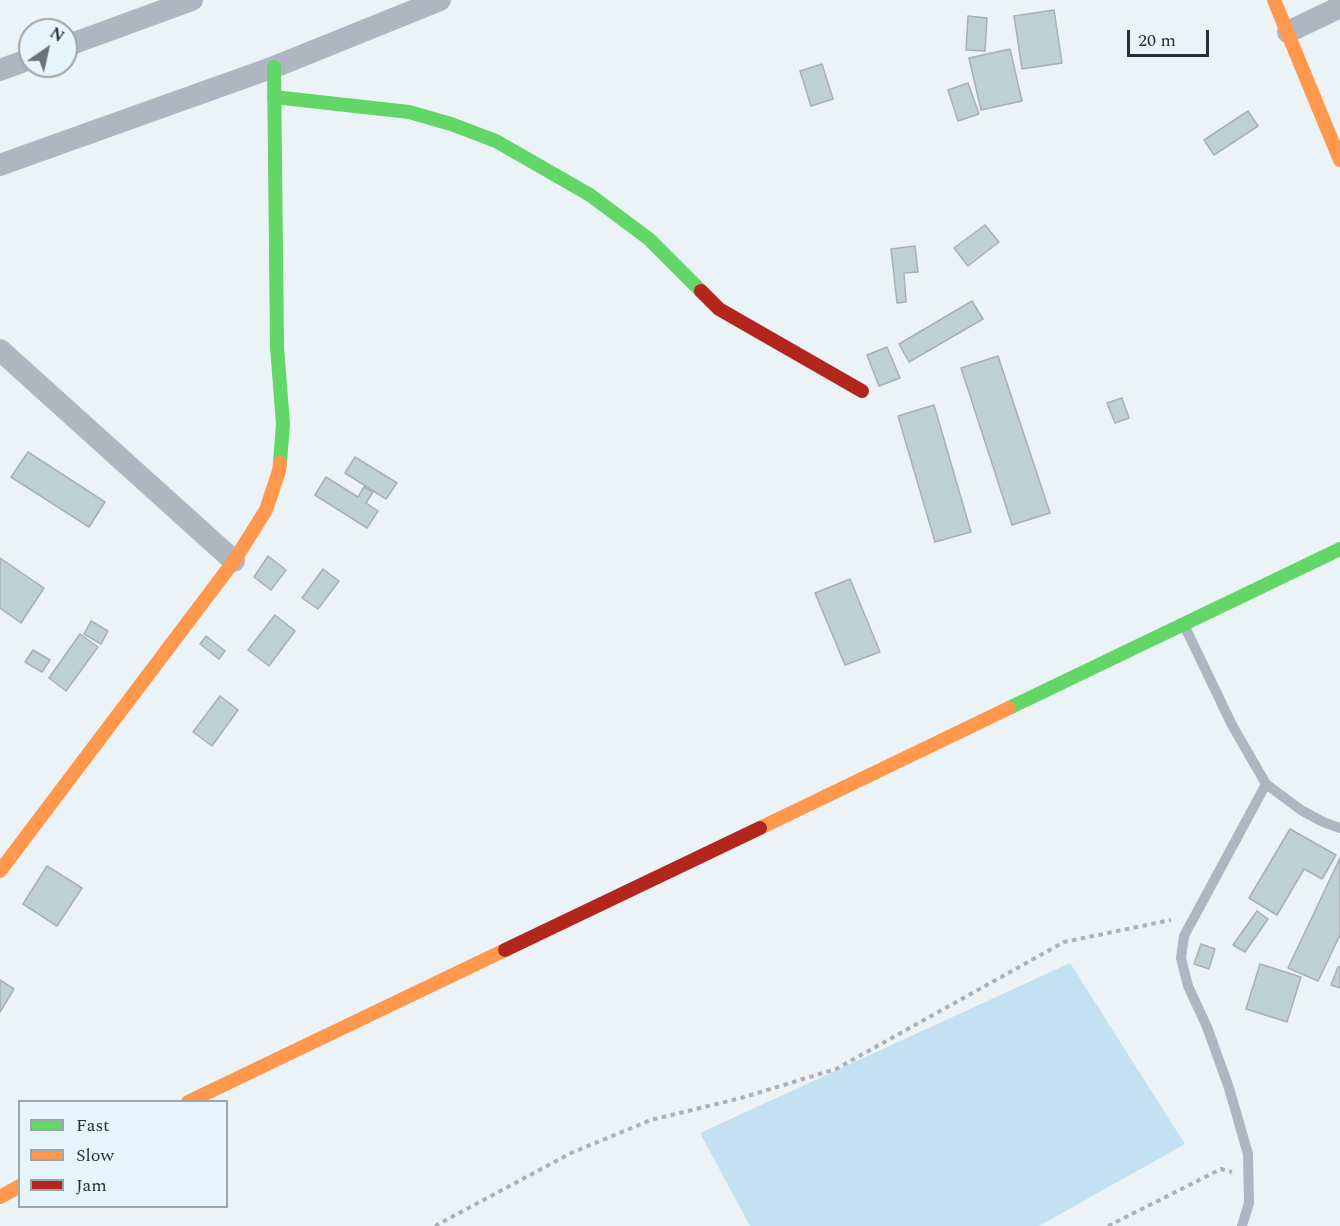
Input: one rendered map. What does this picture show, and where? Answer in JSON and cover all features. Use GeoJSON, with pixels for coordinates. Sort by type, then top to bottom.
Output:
{"type":"FeatureCollection","features":[{"type":"Feature","properties":{"kind":"street"},"geometry":{"type":"LineString","coordinates":[[78,42],[192,0]]}},
{"type":"Feature","properties":{"kind":"street"},"geometry":{"type":"LineString","coordinates":[[0,165],[274,67],[440,0]]}},
{"type":"Feature","properties":{"kind":"street"},"geometry":{"type":"LineString","coordinates":[[1274,0],[1340,160]]}},
{"type":"Feature","properties":{"kind":"street"},"geometry":{"type":"LineString","coordinates":[[1288,32],[1340,7]]}},
{"type":"Feature","properties":{"kind":"street"},"geometry":{"type":"LineString","coordinates":[[0,70],[18,63]]}},
{"type":"Feature","properties":{"kind":"street"},"geometry":{"type":"LineString","coordinates":[[0,871],[234,561],[267,510],[279,471],[284,424],[277,347],[274,67]]}},
{"type":"Feature","properties":{"kind":"street"},"geometry":{"type":"LineString","coordinates":[[274,97],[410,112],[496,141],[590,195],[649,239],[719,309],[862,391]]}},
{"type":"Feature","properties":{"kind":"street"},"geometry":{"type":"LineString","coordinates":[[0,350],[234,561]]}},
{"type":"Feature","properties":{"kind":"street"},"geometry":{"type":"LineString","coordinates":[[190,1100],[1340,549]]}},
{"type":"Feature","properties":{"kind":"street"},"geometry":{"type":"LineString","coordinates":[[0,1197],[18,1187]]}},
{"type":"Feature","properties":{"kind":"lane"},"geometry":{"type":"LineString","coordinates":[[1184,625],[1232,725],[1266,784],[1302,810],[1323,822],[1340,828]]}},
{"type":"Feature","properties":{"kind":"lane"},"geometry":{"type":"LineString","coordinates":[[1242,1226],[1249,1203],[1248,1154],[1229,1088],[1207,1027],[1188,986],[1181,958],[1184,936],[1266,784]]}},
{"type":"Feature","properties":{"kind":"path"},"geometry":{"type":"LineString","coordinates":[[435,1226],[571,1153],[651,1120],[741,1098],[836,1069],[1064,942],[1195,914]]}},
{"type":"Feature","properties":{"kind":"path"},"geometry":{"type":"LineString","coordinates":[[1108,1226],[1221,1169],[1249,1178]]}},
{"type":"Feature","properties":{"kind":"shaded area"},"geometry":{"type":"Polygon","coordinates":[[[1070,963],[1185,1144],[1039,1226],[750,1226],[700,1133],[1070,963]]]}},
{"type":"Feature","properties":{"kind":"building"},"geometry":{"type":"Polygon","coordinates":[[[1054,10],[1062,63],[1022,69],[1014,16],[1054,10]]]}},
{"type":"Feature","properties":{"kind":"building"},"geometry":{"type":"Polygon","coordinates":[[[968,16],[987,18],[985,51],[966,50],[968,16]]]}},
{"type":"Feature","properties":{"kind":"building"},"geometry":{"type":"Polygon","coordinates":[[[1010,49],[1022,101],[981,110],[969,58],[1010,49]]]}},
{"type":"Feature","properties":{"kind":"building"},"geometry":{"type":"Polygon","coordinates":[[[822,64],[833,99],[811,106],[800,71],[822,64]]]}},
{"type":"Feature","properties":{"kind":"building"},"geometry":{"type":"Polygon","coordinates":[[[968,83],[979,114],[958,121],[948,90],[968,83]]]}},
{"type":"Feature","properties":{"kind":"building"},"geometry":{"type":"Polygon","coordinates":[[[1248,111],[1258,126],[1214,155],[1204,140],[1248,111]]]}},
{"type":"Feature","properties":{"kind":"building"},"geometry":{"type":"Polygon","coordinates":[[[985,225],[999,242],[968,266],[954,248],[985,225]]]}},
{"type":"Feature","properties":{"kind":"building"},"geometry":{"type":"Polygon","coordinates":[[[915,246],[918,272],[904,273],[906,302],[897,303],[891,249],[915,246]]]}},
{"type":"Feature","properties":{"kind":"building"},"geometry":{"type":"Polygon","coordinates":[[[972,301],[983,319],[909,362],[899,344],[972,301]]]}},
{"type":"Feature","properties":{"kind":"building"},"geometry":{"type":"Polygon","coordinates":[[[887,347],[900,378],[879,386],[867,355],[887,347]]]}},
{"type":"Feature","properties":{"kind":"building"},"geometry":{"type":"Polygon","coordinates":[[[998,356],[1050,513],[1012,525],[961,368],[998,356]]]}},
{"type":"Feature","properties":{"kind":"building"},"geometry":{"type":"Polygon","coordinates":[[[1122,398],[1129,418],[1115,423],[1107,403],[1122,398]]]}},
{"type":"Feature","properties":{"kind":"building"},"geometry":{"type":"Polygon","coordinates":[[[934,405],[971,532],[935,542],[898,416],[934,405]]]}},
{"type":"Feature","properties":{"kind":"building"},"geometry":{"type":"Polygon","coordinates":[[[28,452],[105,502],[89,527],[11,477],[28,452]]]}},
{"type":"Feature","properties":{"kind":"building"},"geometry":{"type":"Polygon","coordinates":[[[355,457],[397,483],[386,499],[345,473],[355,457]]]}},
{"type":"Feature","properties":{"kind":"building"},"geometry":{"type":"Polygon","coordinates":[[[326,477],[358,497],[364,487],[373,492],[366,503],[378,511],[367,528],[315,495],[326,477]]]}},
{"type":"Feature","properties":{"kind":"building"},"geometry":{"type":"Polygon","coordinates":[[[268,556],[286,570],[271,590],[254,577],[268,556]]]}},
{"type":"Feature","properties":{"kind":"building"},"geometry":{"type":"Polygon","coordinates":[[[0,558],[44,588],[21,623],[0,608],[0,558]]]}},
{"type":"Feature","properties":{"kind":"building"},"geometry":{"type":"Polygon","coordinates":[[[323,569],[339,581],[318,609],[302,598],[323,569]]]}},
{"type":"Feature","properties":{"kind":"building"},"geometry":{"type":"Polygon","coordinates":[[[850,579],[880,652],[845,665],[815,593],[850,579]]]}},
{"type":"Feature","properties":{"kind":"building"},"geometry":{"type":"Polygon","coordinates":[[[275,615],[295,631],[269,666],[248,650],[275,615]]]}},
{"type":"Feature","properties":{"kind":"building"},"geometry":{"type":"Polygon","coordinates":[[[91,621],[108,631],[101,644],[84,634],[91,621]]]}},
{"type":"Feature","properties":{"kind":"building"},"geometry":{"type":"Polygon","coordinates":[[[80,634],[98,647],[66,691],[49,678],[80,634]]]}},
{"type":"Feature","properties":{"kind":"building"},"geometry":{"type":"Polygon","coordinates":[[[206,636],[225,651],[219,659],[200,644],[206,636]]]}},
{"type":"Feature","properties":{"kind":"building"},"geometry":{"type":"Polygon","coordinates":[[[33,650],[50,660],[42,672],[25,662],[33,650]]]}},
{"type":"Feature","properties":{"kind":"building"},"geometry":{"type":"Polygon","coordinates":[[[220,696],[238,710],[212,746],[193,732],[220,696]]]}},
{"type":"Feature","properties":{"kind":"building"},"geometry":{"type":"Polygon","coordinates":[[[1290,829],[1336,855],[1322,879],[1304,869],[1277,915],[1249,898],[1290,829]]]}},
{"type":"Feature","properties":{"kind":"building"},"geometry":{"type":"Polygon","coordinates":[[[1340,858],[1340,935],[1318,981],[1288,968],[1340,858]]]}},
{"type":"Feature","properties":{"kind":"building"},"geometry":{"type":"Polygon","coordinates":[[[47,866],[82,888],[57,926],[23,904],[47,866]]]}},
{"type":"Feature","properties":{"kind":"building"},"geometry":{"type":"Polygon","coordinates":[[[1257,911],[1268,919],[1245,952],[1233,945],[1257,911]]]}},
{"type":"Feature","properties":{"kind":"building"},"geometry":{"type":"Polygon","coordinates":[[[1201,944],[1215,949],[1209,969],[1194,964],[1201,944]]]}},
{"type":"Feature","properties":{"kind":"building"},"geometry":{"type":"Polygon","coordinates":[[[1260,964],[1301,977],[1287,1022],[1246,1009],[1260,964]]]}},
{"type":"Feature","properties":{"kind":"building"},"geometry":{"type":"Polygon","coordinates":[[[1340,967],[1340,988],[1331,985],[1340,967]]]}},
{"type":"Feature","properties":{"kind":"building"},"geometry":{"type":"Polygon","coordinates":[[[0,980],[14,989],[0,1012],[0,980]]]}},
{"type":"Feature","properties":{"kind":"traffic: fast"},"geometry":{"type":"LineString","coordinates":[[274,67],[277,347],[283,424],[280,463]]}},
{"type":"Feature","properties":{"kind":"traffic: fast"},"geometry":{"type":"LineString","coordinates":[[274,97],[409,112],[451,124],[496,141],[590,195],[649,239],[701,291]]}},
{"type":"Feature","properties":{"kind":"traffic: fast"},"geometry":{"type":"LineString","coordinates":[[1009,708],[1340,549]]}},
{"type":"Feature","properties":{"kind":"traffic: slow"},"geometry":{"type":"LineString","coordinates":[[1274,0],[1340,160]]}},
{"type":"Feature","properties":{"kind":"traffic: slow"},"geometry":{"type":"LineString","coordinates":[[0,871],[234,561],[266,510],[280,463]]}},
{"type":"Feature","properties":{"kind":"traffic: slow"},"geometry":{"type":"LineString","coordinates":[[760,828],[1009,708]]}},
{"type":"Feature","properties":{"kind":"traffic: slow"},"geometry":{"type":"LineString","coordinates":[[192,1100],[505,950]]}},
{"type":"Feature","properties":{"kind":"traffic: slow"},"geometry":{"type":"LineString","coordinates":[[0,1197],[18,1187]]}},
{"type":"Feature","properties":{"kind":"traffic: jam"},"geometry":{"type":"LineString","coordinates":[[701,291],[719,309],[862,391]]}},
{"type":"Feature","properties":{"kind":"traffic: jam"},"geometry":{"type":"LineString","coordinates":[[505,950],[760,828]]}}]}
